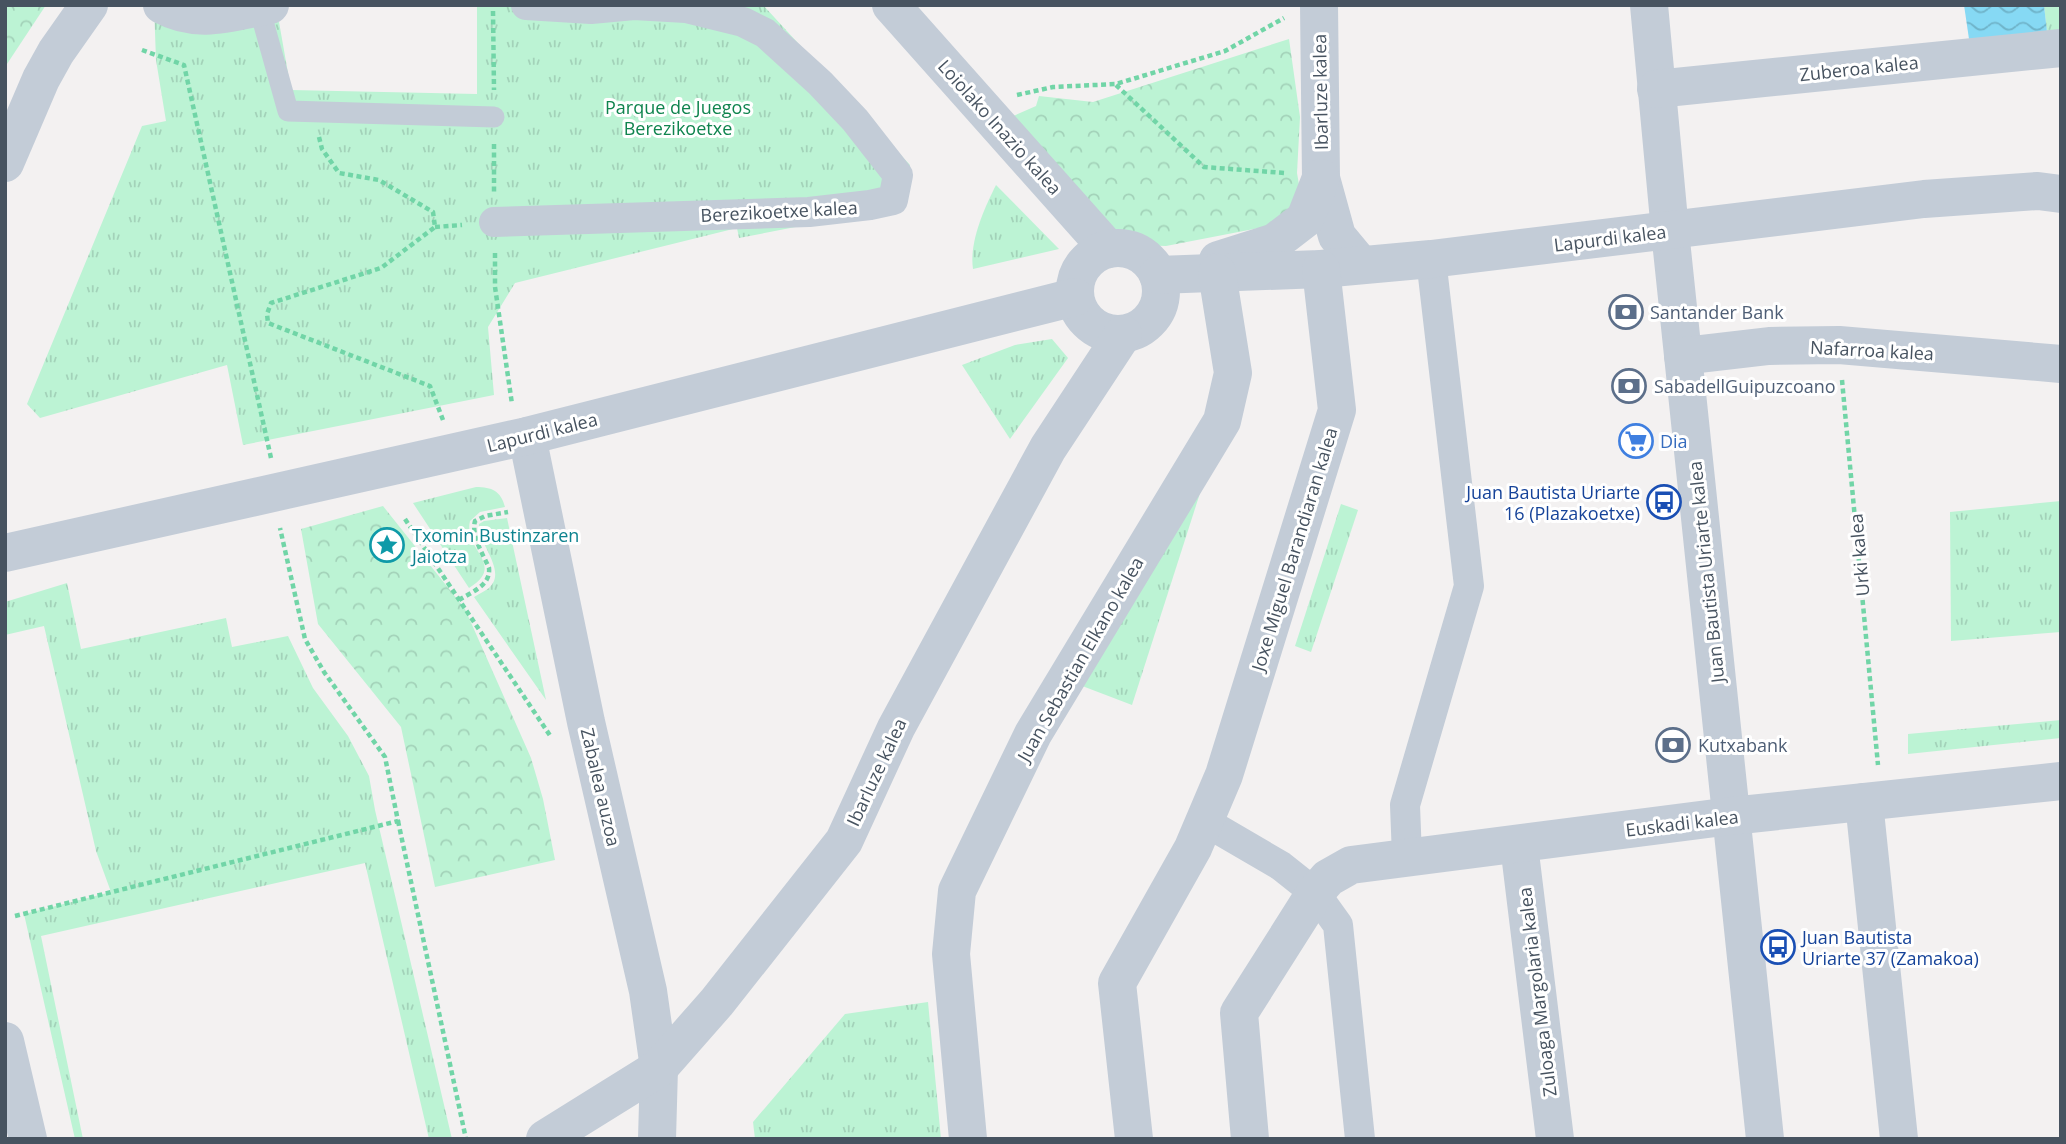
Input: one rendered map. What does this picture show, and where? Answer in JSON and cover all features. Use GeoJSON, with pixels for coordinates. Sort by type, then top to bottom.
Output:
{"type":"FeatureCollection","features":[{"type":"Feature","properties":{"kind":"street"},"geometry":{"type":"LineString","coordinates":[[5,163],[46,70],[89,5]]}},
{"type":"Feature","properties":{"kind":"street"},"geometry":{"type":"LineString","coordinates":[[162,5],[176,13],[201,17],[264,6]]}},
{"type":"Feature","properties":{"kind":"street","name":"Berezikoetxe kalea"},"geometry":{"type":"LineString","coordinates":[[494,222],[809,212],[870,205],[893,200],[898,175],[855,120],[820,83],[765,33],[743,22],[686,8],[635,5],[591,9],[526,5]]}},
{"type":"Feature","properties":{"kind":"street","name":"Loiolako Inazio kalea"},"geometry":{"type":"LineString","coordinates":[[891,5],[1108,249]]}},
{"type":"Feature","properties":{"kind":"street","name":"Juan Bautista Uriarte kalea"},"geometry":{"type":"LineString","coordinates":[[1649,5],[1670,231],[1765,1139]]}},
{"type":"Feature","properties":{"kind":"street","name":"Ibarluze kalea"},"geometry":{"type":"LineString","coordinates":[[1307,9],[1321,178],[1337,236],[1361,265]]}},
{"type":"Feature","properties":{"kind":"street","name":"Zuberoa kalea"},"geometry":{"type":"LineString","coordinates":[[1656,89],[2061,48]]}},
{"type":"Feature","properties":{"kind":"street","name":"Ibarluze kalea"},"geometry":{"type":"LineString","coordinates":[[1189,274],[1219,259],[1275,242],[1305,219],[1321,178]]}},
{"type":"Feature","properties":{"kind":"street","name":"Lapurdi kalea"},"geometry":{"type":"LineString","coordinates":[[1189,274],[1321,269],[1431,259],[1924,199],[2038,191],[2061,194]]}},
{"type":"Feature","properties":{"kind":"street"},"geometry":{"type":"LineString","coordinates":[[1108,249],[1132,251],[1189,274],[1161,288],[1160,301],[1147,324],[1136,331],[1123,334],[1110,334],[1086,321],[1075,297],[1079,272],[1096,254],[1108,249]]}},
{"type":"Feature","properties":{"kind":"street"},"geometry":{"type":"LineString","coordinates":[[1407,858],[1405,805],[1469,586],[1431,259]]}},
{"type":"Feature","properties":{"kind":"street","name":"Joxe Miguel Barandiaran kalea"},"geometry":{"type":"LineString","coordinates":[[1133,1139],[1117,983],[1193,848],[1224,775],[1337,410],[1321,269]]}},
{"type":"Feature","properties":{"kind":"street","name":"Juan Sebastian Elkano kalea"},"geometry":{"type":"LineString","coordinates":[[968,1139],[951,954],[957,891],[1033,734],[1222,421],[1233,373],[1189,274]]}},
{"type":"Feature","properties":{"kind":"street","name":"Lapurdi kalea"},"geometry":{"type":"LineString","coordinates":[[5,553],[527,436],[1075,297]]}},
{"type":"Feature","properties":{"kind":"street","name":"Ibarluze kalea"},"geometry":{"type":"LineString","coordinates":[[545,1139],[659,1068],[717,1002],[844,841],[896,728],[1048,448],[1123,334]]}},
{"type":"Feature","properties":{"kind":"street","name":"Nafarroa kalea"},"geometry":{"type":"LineString","coordinates":[[1683,356],[1769,346],[1839,345],[2061,364]]}},
{"type":"Feature","properties":{"kind":"street","name":"Zabalea auzoa"},"geometry":{"type":"LineString","coordinates":[[527,436],[586,722],[648,991],[659,1068],[657,1139]]}},
{"type":"Feature","properties":{"kind":"street","name":"Euskadi kalea"},"geometry":{"type":"LineString","coordinates":[[1250,1139],[1239,1013],[1315,893],[1328,878],[1351,865],[1731,816],[2061,781]]}},
{"type":"Feature","properties":{"kind":"street"},"geometry":{"type":"LineString","coordinates":[[1864,802],[1899,1139]]}},
{"type":"Feature","properties":{"kind":"street"},"geometry":{"type":"LineString","coordinates":[[1205,821],[1281,866],[1315,893],[1338,925],[1360,1139]]}},
{"type":"Feature","properties":{"kind":"street","name":"Zuloaga Margolaria kalea"},"geometry":{"type":"LineString","coordinates":[[1519,845],[1555,1139]]}},
{"type":"Feature","properties":{"kind":"street"},"geometry":{"type":"LineString","coordinates":[[5,1041],[28,1139]]}},
{"type":"Feature","properties":{"kind":"lane"},"geometry":{"type":"LineString","coordinates":[[264,6],[288,111],[494,117]]}},
{"type":"Feature","properties":{"kind":"path"},"geometry":{"type":"LineString","coordinates":[[979,104],[1053,87],[1116,84],[1225,51],[1307,9]]}},
{"type":"Feature","properties":{"kind":"path"},"geometry":{"type":"LineString","coordinates":[[142,50],[184,65],[271,462]]}},
{"type":"Feature","properties":{"kind":"path"},"geometry":{"type":"LineString","coordinates":[[1116,84],[1204,167],[1297,173],[1321,178]]}},
{"type":"Feature","properties":{"kind":"path"},"geometry":{"type":"LineString","coordinates":[[312,111],[322,149],[339,173],[379,180],[433,212],[435,227],[381,268],[271,303],[267,314],[268,323],[430,386],[444,421]]}},
{"type":"Feature","properties":{"kind":"path","name":"Urki kalea"},"geometry":{"type":"LineString","coordinates":[[1839,345],[1878,766]]}},
{"type":"Feature","properties":{"kind":"path"},"geometry":{"type":"LineString","coordinates":[[459,600],[482,585],[490,573],[475,535],[475,521],[501,513]]}},
{"type":"Feature","properties":{"kind":"path"},"geometry":{"type":"LineString","coordinates":[[278,519],[304,639],[324,672],[385,757],[466,1139]]}},
{"type":"Feature","properties":{"kind":"path"},"geometry":{"type":"LineString","coordinates":[[405,519],[558,746]]}},
{"type":"Feature","properties":{"kind":"path"},"geometry":{"type":"LineString","coordinates":[[15,916],[398,821]]}},
{"type":"Feature","properties":{"kind":"green space"},"geometry":{"type":"Polygon","coordinates":[[[5,5],[46,5],[5,67],[5,5]]]}},
{"type":"Feature","properties":{"kind":"green space","name":"Parque de Juegos Berezikoetxe"},"geometry":{"type":"Polygon","coordinates":[[[154,5],[245,5],[279,22],[291,90],[477,94],[477,5],[763,5],[910,165],[898,207],[739,238],[737,228],[515,283],[488,327],[494,395],[243,445],[227,365],[40,418],[27,404],[142,126],[166,121],[156,60],[154,5]]]}},
{"type":"Feature","properties":{"kind":"green space"},"geometry":{"type":"Polygon","coordinates":[[[2044,5],[2061,5],[2061,30],[2047,32],[2044,5]]]}},
{"type":"Feature","properties":{"kind":"green space"},"geometry":{"type":"Polygon","coordinates":[[[1289,39],[1300,117],[1297,173],[1305,219],[1166,246],[1103,244],[1011,117],[1036,106],[1039,96],[1093,102],[1289,39]]]}},
{"type":"Feature","properties":{"kind":"green space"},"geometry":{"type":"Polygon","coordinates":[[[996,185],[1059,249],[973,269],[975,237],[996,185]]]}},
{"type":"Feature","properties":{"kind":"green space"},"geometry":{"type":"Polygon","coordinates":[[[1052,339],[1068,358],[1010,439],[962,365],[1015,345],[1052,339]]]}},
{"type":"Feature","properties":{"kind":"green space"},"geometry":{"type":"Polygon","coordinates":[[[476,487],[495,491],[505,507],[480,512],[470,521],[472,540],[484,564],[484,572],[480,580],[469,588],[413,503],[476,487]]]}},
{"type":"Feature","properties":{"kind":"green space"},"geometry":{"type":"Polygon","coordinates":[[[1201,490],[1132,705],[1077,684],[1201,490]]]}},
{"type":"Feature","properties":{"kind":"green space"},"geometry":{"type":"Polygon","coordinates":[[[2061,501],[2061,632],[1951,641],[1950,512],[2061,501]]]}},
{"type":"Feature","properties":{"kind":"green space"},"geometry":{"type":"Polygon","coordinates":[[[1341,504],[1358,510],[1311,652],[1295,646],[1341,504]]]}},
{"type":"Feature","properties":{"kind":"green space"},"geometry":{"type":"Polygon","coordinates":[[[383,506],[465,609],[531,758],[543,799],[555,860],[435,887],[401,727],[318,624],[301,529],[383,506]]]}},
{"type":"Feature","properties":{"kind":"green space"},"geometry":{"type":"Polygon","coordinates":[[[507,518],[546,700],[474,597],[489,588],[495,574],[479,524],[507,518]]]}},
{"type":"Feature","properties":{"kind":"green space"},"geometry":{"type":"Polygon","coordinates":[[[67,583],[81,649],[226,618],[232,647],[288,636],[313,688],[348,736],[369,776],[452,1139],[429,1139],[365,863],[41,936],[83,1139],[75,1139],[24,914],[111,892],[96,851],[44,626],[5,635],[5,602],[67,583]]]}},
{"type":"Feature","properties":{"kind":"green space"},"geometry":{"type":"Polygon","coordinates":[[[2061,720],[2061,738],[1908,754],[1908,734],[2061,720]]]}},
{"type":"Feature","properties":{"kind":"green space"},"geometry":{"type":"Polygon","coordinates":[[[928,1002],[941,1139],[755,1139],[753,1122],[845,1014],[928,1002]]]}},
{"type":"Feature","properties":{"kind":"water"},"geometry":{"type":"Polygon","coordinates":[[[1964,5],[2044,5],[2047,32],[1969,39],[1964,5]]]}},
{"type":"Feature","properties":{"kind":"place","name":"Santander Bank"},"geometry":{"type":"Point","coordinates":[1626,312]}},
{"type":"Feature","properties":{"kind":"place","name":"SabadellGuipuzcoano"},"geometry":{"type":"Point","coordinates":[1629,386]}},
{"type":"Feature","properties":{"kind":"place","name":"Dia"},"geometry":{"type":"Point","coordinates":[1636,441]}},
{"type":"Feature","properties":{"kind":"place","name":"Juan Bautista Uriarte 16 (Plazakoetxe)"},"geometry":{"type":"Point","coordinates":[1664,502]}},
{"type":"Feature","properties":{"kind":"place","name":"Txomin Bustinzaren Jaiotza"},"geometry":{"type":"Point","coordinates":[387,545]}},
{"type":"Feature","properties":{"kind":"place","name":"Kutxabank"},"geometry":{"type":"Point","coordinates":[1673,745]}},
{"type":"Feature","properties":{"kind":"place","name":"Juan Bautista Uriarte 37 (Zamakoa)"},"geometry":{"type":"Point","coordinates":[1778,947]}}]}
